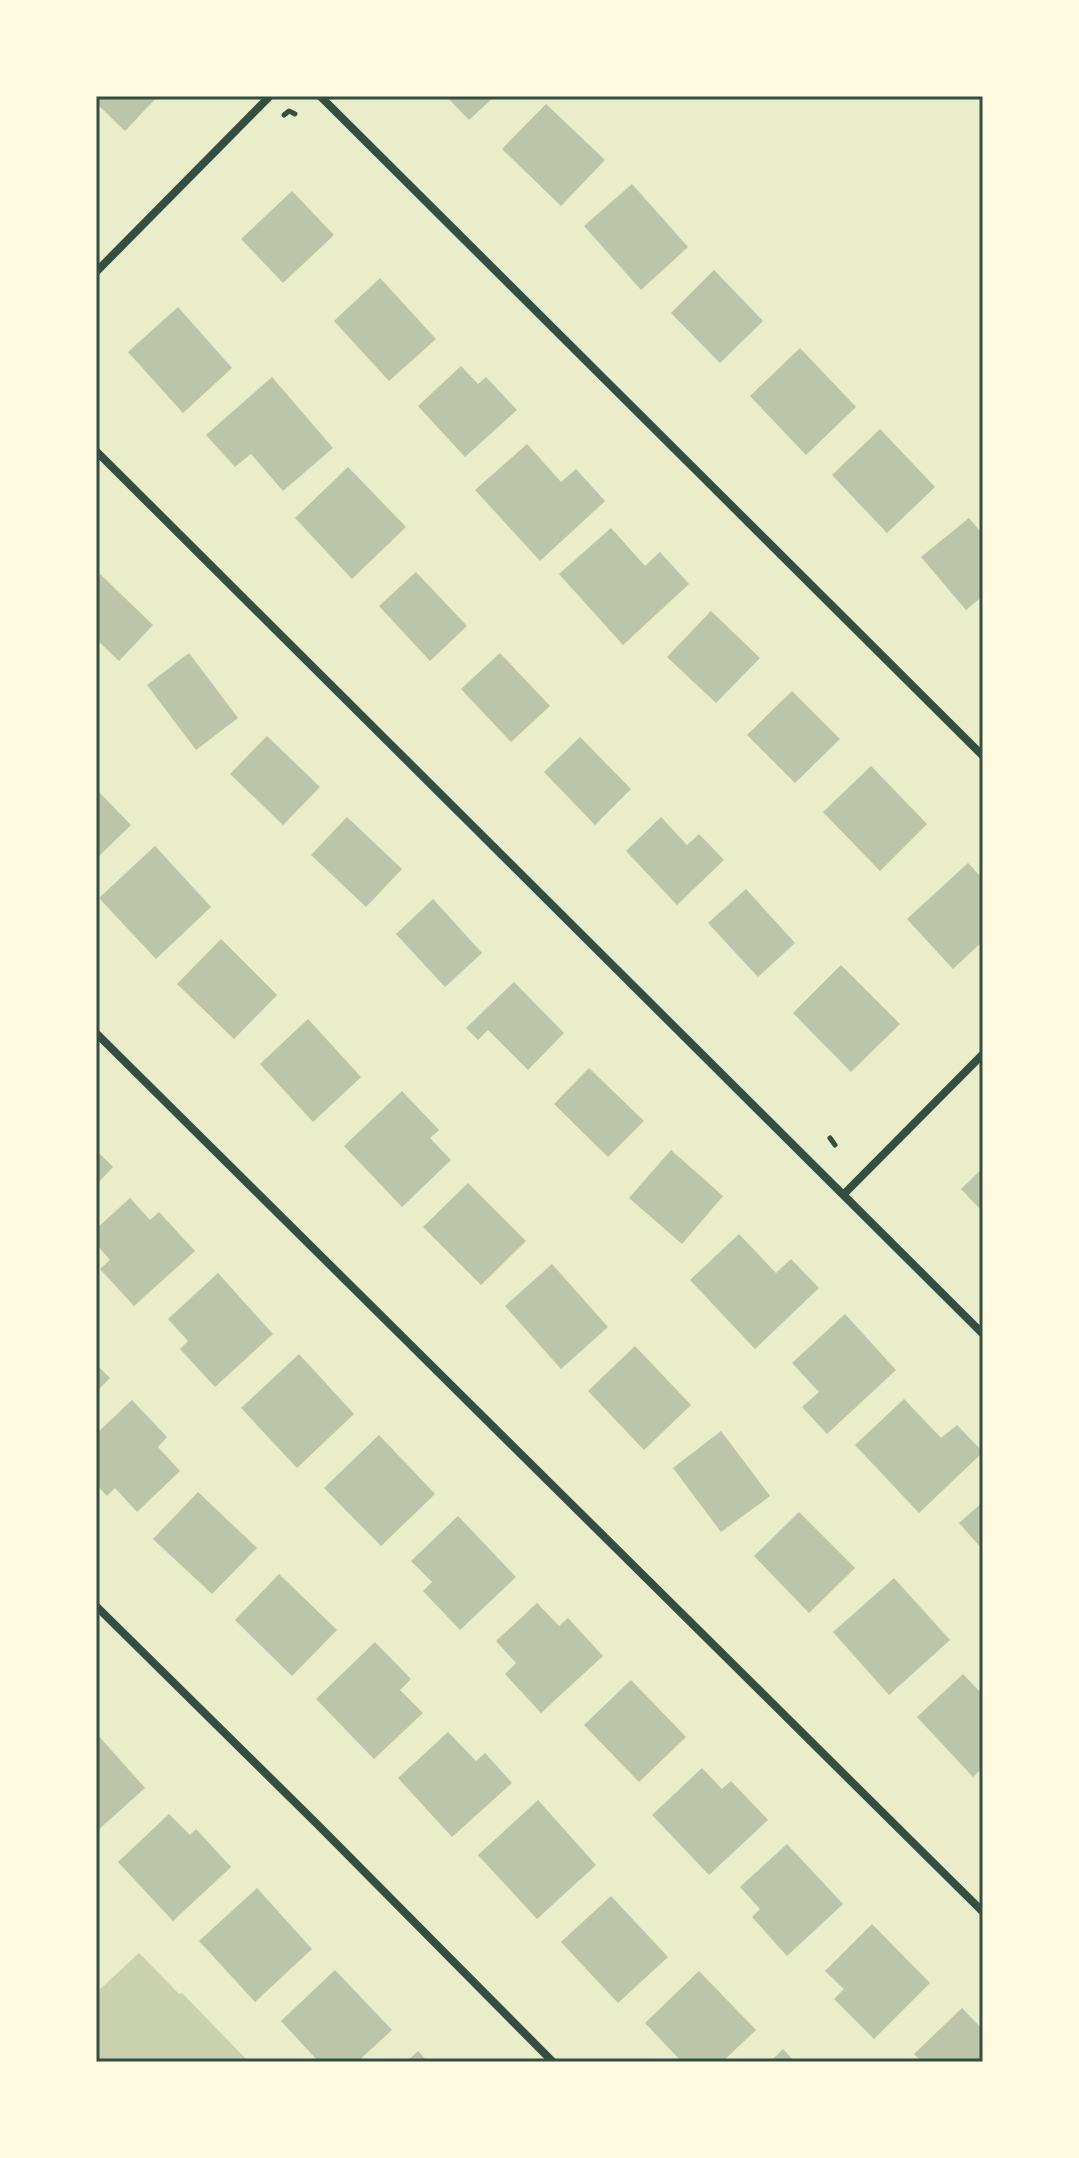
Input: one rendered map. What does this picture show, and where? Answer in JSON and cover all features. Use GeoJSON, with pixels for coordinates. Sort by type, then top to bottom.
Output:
{"type":"FeatureCollection","features":[{"type":"Feature","properties":{"kind":"street"},"geometry":{"type":"LineString","coordinates":[[96,272],[270,96]]}},
{"type":"Feature","properties":{"kind":"street"},"geometry":{"type":"LineString","coordinates":[[320,96],[983,756]]}},
{"type":"Feature","properties":{"kind":"street"},"geometry":{"type":"LineString","coordinates":[[96,451],[983,1334]]}},
{"type":"Feature","properties":{"kind":"street"},"geometry":{"type":"LineString","coordinates":[[96,1033],[983,1912]]}},
{"type":"Feature","properties":{"kind":"street"},"geometry":{"type":"LineString","coordinates":[[844,1194],[983,1054]]}},
{"type":"Feature","properties":{"kind":"street"},"geometry":{"type":"LineString","coordinates":[[96,1606],[553,2062]]}},
{"type":"Feature","properties":{"kind":"path"},"geometry":{"type":"LineString","coordinates":[[830,1138],[835,1145]]}},
{"type":"Feature","properties":{"kind":"green space"},"geometry":{"type":"Polygon","coordinates":[[[139,1953],[249,2062],[96,2062],[96,1993],[139,1953]]]}},
{"type":"Feature","properties":{"kind":"building"},"geometry":{"type":"Polygon","coordinates":[[[96,96],[158,96],[125,131],[96,103],[96,96]]]}},
{"type":"Feature","properties":{"kind":"building"},"geometry":{"type":"Polygon","coordinates":[[[446,96],[495,96],[469,120],[446,96]]]}},
{"type":"Feature","properties":{"kind":"building"},"geometry":{"type":"Polygon","coordinates":[[[546,104],[605,160],[561,206],[502,149],[546,104]]]}},
{"type":"Feature","properties":{"kind":"building"},"geometry":{"type":"Polygon","coordinates":[[[632,184],[688,247],[641,290],[584,226],[632,184]]]}},
{"type":"Feature","properties":{"kind":"building"},"geometry":{"type":"Polygon","coordinates":[[[292,191],[334,235],[283,283],[241,239],[292,191]]]}},
{"type":"Feature","properties":{"kind":"building"},"geometry":{"type":"Polygon","coordinates":[[[714,270],[763,321],[720,363],[671,313],[714,270]]]}},
{"type":"Feature","properties":{"kind":"building"},"geometry":{"type":"Polygon","coordinates":[[[380,278],[436,339],[389,381],[334,321],[380,278]]]}},
{"type":"Feature","properties":{"kind":"building"},"geometry":{"type":"Polygon","coordinates":[[[178,307],[232,368],[183,413],[128,352],[178,307]]]}},
{"type":"Feature","properties":{"kind":"building"},"geometry":{"type":"Polygon","coordinates":[[[800,348],[856,407],[806,455],[750,396],[800,348]]]}},
{"type":"Feature","properties":{"kind":"building"},"geometry":{"type":"Polygon","coordinates":[[[461,366],[478,384],[486,377],[517,410],[465,457],[418,406],[461,366]]]}},
{"type":"Feature","properties":{"kind":"building"},"geometry":{"type":"Polygon","coordinates":[[[272,377],[333,448],[283,491],[251,454],[235,467],[206,435],[272,377]]]}},
{"type":"Feature","properties":{"kind":"building"},"geometry":{"type":"Polygon","coordinates":[[[880,429],[935,487],[887,533],[832,475],[880,429]]]}},
{"type":"Feature","properties":{"kind":"building"},"geometry":{"type":"Polygon","coordinates":[[[527,444],[561,482],[576,469],[605,501],[540,561],[475,490],[527,444]]]}},
{"type":"Feature","properties":{"kind":"building"},"geometry":{"type":"Polygon","coordinates":[[[348,467],[406,527],[352,579],[295,518],[348,467]]]}},
{"type":"Feature","properties":{"kind":"building"},"geometry":{"type":"Polygon","coordinates":[[[969,518],[983,535],[983,596],[966,610],[921,557],[969,518]]]}},
{"type":"Feature","properties":{"kind":"building"},"geometry":{"type":"Polygon","coordinates":[[[611,528],[645,566],[660,552],[689,584],[623,645],[559,574],[611,528]]]}},
{"type":"Feature","properties":{"kind":"building"},"geometry":{"type":"Polygon","coordinates":[[[416,572],[467,626],[430,661],[379,606],[416,572]]]}},
{"type":"Feature","properties":{"kind":"building"},"geometry":{"type":"Polygon","coordinates":[[[100,574],[153,625],[119,661],[96,639],[96,578],[100,574]]]}},
{"type":"Feature","properties":{"kind":"building"},"geometry":{"type":"Polygon","coordinates":[[[711,611],[760,658],[716,703],[667,657],[711,611]]]}},
{"type":"Feature","properties":{"kind":"building"},"geometry":{"type":"Polygon","coordinates":[[[189,653],[238,718],[196,750],[147,685],[189,653]]]}},
{"type":"Feature","properties":{"kind":"building"},"geometry":{"type":"Polygon","coordinates":[[[500,653],[550,706],[511,742],[461,689],[500,653]]]}},
{"type":"Feature","properties":{"kind":"building"},"geometry":{"type":"Polygon","coordinates":[[[792,691],[840,739],[795,783],[747,735],[792,691]]]}},
{"type":"Feature","properties":{"kind":"building"},"geometry":{"type":"Polygon","coordinates":[[[267,736],[320,787],[283,825],[230,774],[267,736]]]}},
{"type":"Feature","properties":{"kind":"building"},"geometry":{"type":"Polygon","coordinates":[[[580,737],[631,789],[595,825],[544,772],[580,737]]]}},
{"type":"Feature","properties":{"kind":"building"},"geometry":{"type":"Polygon","coordinates":[[[871,766],[927,824],[880,871],[823,812],[871,766]]]}},
{"type":"Feature","properties":{"kind":"building"},"geometry":{"type":"Polygon","coordinates":[[[96,789],[131,825],[96,859],[96,789]]]}},
{"type":"Feature","properties":{"kind":"building"},"geometry":{"type":"Polygon","coordinates":[[[347,817],[402,869],[366,907],[311,855],[347,817]]]}},
{"type":"Feature","properties":{"kind":"building"},"geometry":{"type":"Polygon","coordinates":[[[661,817],[687,845],[699,834],[724,860],[677,905],[626,851],[661,817]]]}},
{"type":"Feature","properties":{"kind":"building"},"geometry":{"type":"Polygon","coordinates":[[[155,846],[211,907],[156,959],[99,898],[155,846]]]}},
{"type":"Feature","properties":{"kind":"building"},"geometry":{"type":"Polygon","coordinates":[[[968,863],[983,879],[983,941],[953,969],[907,919],[968,863]]]}},
{"type":"Feature","properties":{"kind":"building"},"geometry":{"type":"Polygon","coordinates":[[[746,889],[795,943],[758,977],[708,923],[746,889]]]}},
{"type":"Feature","properties":{"kind":"building"},"geometry":{"type":"Polygon","coordinates":[[[433,899],[482,953],[445,987],[396,934],[433,899]]]}},
{"type":"Feature","properties":{"kind":"building"},"geometry":{"type":"Polygon","coordinates":[[[221,939],[277,995],[234,1039],[177,984],[221,939]]]}},
{"type":"Feature","properties":{"kind":"building"},"geometry":{"type":"Polygon","coordinates":[[[841,965],[900,1024],[851,1072],[793,1013],[841,965]]]}},
{"type":"Feature","properties":{"kind":"building"},"geometry":{"type":"Polygon","coordinates":[[[514,982],[564,1033],[528,1070],[488,1030],[478,1040],[466,1028],[514,982]]]}},
{"type":"Feature","properties":{"kind":"building"},"geometry":{"type":"Polygon","coordinates":[[[308,1019],[361,1077],[313,1122],[260,1064],[308,1019]]]}},
{"type":"Feature","properties":{"kind":"building"},"geometry":{"type":"Polygon","coordinates":[[[589,1068],[644,1121],[608,1157],[554,1104],[589,1068]]]}},
{"type":"Feature","properties":{"kind":"building"},"geometry":{"type":"Polygon","coordinates":[[[402,1091],[439,1130],[430,1138],[451,1160],[402,1207],[344,1146],[402,1091]]]}},
{"type":"Feature","properties":{"kind":"building"},"geometry":{"type":"Polygon","coordinates":[[[96,1150],[113,1167],[96,1185],[96,1150]]]}},
{"type":"Feature","properties":{"kind":"building"},"geometry":{"type":"Polygon","coordinates":[[[671,1150],[723,1196],[682,1244],[629,1198],[671,1150]]]}},
{"type":"Feature","properties":{"kind":"building"},"geometry":{"type":"Polygon","coordinates":[[[983,1168],[983,1212],[961,1189],[983,1168]]]}},
{"type":"Feature","properties":{"kind":"building"},"geometry":{"type":"Polygon","coordinates":[[[468,1183],[526,1241],[481,1285],[423,1227],[468,1183]]]}},
{"type":"Feature","properties":{"kind":"building"},"geometry":{"type":"Polygon","coordinates":[[[130,1198],[150,1220],[159,1212],[195,1251],[134,1306],[100,1269],[110,1260],[96,1244],[96,1229],[130,1198]]]}},
{"type":"Feature","properties":{"kind":"building"},"geometry":{"type":"Polygon","coordinates":[[[739,1234],[776,1273],[791,1259],[819,1288],[755,1349],[690,1280],[739,1234]]]}},
{"type":"Feature","properties":{"kind":"building"},"geometry":{"type":"Polygon","coordinates":[[[552,1264],[608,1327],[561,1369],[505,1306],[552,1264]]]}},
{"type":"Feature","properties":{"kind":"building"},"geometry":{"type":"Polygon","coordinates":[[[218,1273],[273,1334],[215,1387],[180,1349],[188,1341],[168,1319],[218,1273]]]}},
{"type":"Feature","properties":{"kind":"building"},"geometry":{"type":"Polygon","coordinates":[[[845,1314],[896,1370],[827,1434],[802,1407],[819,1392],[792,1363],[845,1314]]]}},
{"type":"Feature","properties":{"kind":"building"},"geometry":{"type":"Polygon","coordinates":[[[635,1346],[691,1405],[644,1450],[588,1391],[635,1346]]]}},
{"type":"Feature","properties":{"kind":"building"},"geometry":{"type":"Polygon","coordinates":[[[299,1354],[354,1414],[297,1468],[241,1408],[299,1354]]]}},
{"type":"Feature","properties":{"kind":"building"},"geometry":{"type":"Polygon","coordinates":[[[96,1364],[110,1378],[96,1392],[96,1364]]]}},
{"type":"Feature","properties":{"kind":"building"},"geometry":{"type":"Polygon","coordinates":[[[904,1399],[941,1438],[957,1425],[983,1452],[919,1513],[855,1445],[904,1399]]]}},
{"type":"Feature","properties":{"kind":"building"},"geometry":{"type":"Polygon","coordinates":[[[132,1400],[167,1437],[158,1447],[180,1471],[137,1512],[115,1488],[107,1496],[96,1484],[96,1434],[132,1400]]]}},
{"type":"Feature","properties":{"kind":"building"},"geometry":{"type":"Polygon","coordinates":[[[721,1431],[770,1496],[721,1532],[673,1468],[721,1431]]]}},
{"type":"Feature","properties":{"kind":"building"},"geometry":{"type":"Polygon","coordinates":[[[379,1435],[435,1494],[381,1546],[324,1488],[379,1435]]]}},
{"type":"Feature","properties":{"kind":"building"},"geometry":{"type":"Polygon","coordinates":[[[198,1492],[257,1548],[212,1594],[153,1539],[198,1492]]]}},
{"type":"Feature","properties":{"kind":"building"},"geometry":{"type":"Polygon","coordinates":[[[983,1502],[983,1550],[959,1523],[983,1502]]]}},
{"type":"Feature","properties":{"kind":"building"},"geometry":{"type":"Polygon","coordinates":[[[799,1512],[855,1568],[809,1613],[754,1556],[799,1512]]]}},
{"type":"Feature","properties":{"kind":"building"},"geometry":{"type":"Polygon","coordinates":[[[458,1516],[516,1577],[460,1630],[423,1591],[432,1582],[411,1561],[458,1516]]]}},
{"type":"Feature","properties":{"kind":"building"},"geometry":{"type":"Polygon","coordinates":[[[279,1574],[337,1630],[292,1676],[235,1620],[279,1574]]]}},
{"type":"Feature","properties":{"kind":"building"},"geometry":{"type":"Polygon","coordinates":[[[894,1578],[950,1640],[889,1695],[833,1632],[894,1578]]]}},
{"type":"Feature","properties":{"kind":"building"},"geometry":{"type":"Polygon","coordinates":[[[537,1603],[559,1626],[568,1618],[603,1656],[541,1713],[505,1674],[516,1663],[496,1641],[537,1603]]]}},
{"type":"Feature","properties":{"kind":"building"},"geometry":{"type":"Polygon","coordinates":[[[375,1642],[411,1679],[400,1690],[423,1713],[374,1759],[316,1699],[375,1642]]]}},
{"type":"Feature","properties":{"kind":"building"},"geometry":{"type":"Polygon","coordinates":[[[963,1674],[983,1695],[983,1767],[973,1777],[917,1717],[963,1674]]]}},
{"type":"Feature","properties":{"kind":"building"},"geometry":{"type":"Polygon","coordinates":[[[631,1680],[686,1737],[639,1782],[584,1725],[631,1680]]]}},
{"type":"Feature","properties":{"kind":"building"},"geometry":{"type":"Polygon","coordinates":[[[448,1732],[476,1761],[485,1753],[512,1783],[452,1837],[398,1778],[448,1732]]]}},
{"type":"Feature","properties":{"kind":"building"},"geometry":{"type":"Polygon","coordinates":[[[96,1733],[145,1788],[96,1832],[96,1733]]]}},
{"type":"Feature","properties":{"kind":"building"},"geometry":{"type":"Polygon","coordinates":[[[702,1768],[722,1789],[731,1781],[768,1820],[709,1875],[652,1815],[702,1768]]]}},
{"type":"Feature","properties":{"kind":"building"},"geometry":{"type":"Polygon","coordinates":[[[538,1800],[596,1865],[537,1919],[478,1855],[538,1800]]]}},
{"type":"Feature","properties":{"kind":"building"},"geometry":{"type":"Polygon","coordinates":[[[169,1814],[190,1835],[196,1829],[231,1867],[173,1921],[118,1862],[169,1814]]]}},
{"type":"Feature","properties":{"kind":"building"},"geometry":{"type":"Polygon","coordinates":[[[787,1844],[843,1904],[787,1956],[752,1917],[760,1909],[740,1887],[787,1844]]]}},
{"type":"Feature","properties":{"kind":"building"},"geometry":{"type":"Polygon","coordinates":[[[257,1888],[312,1949],[255,2002],[199,1941],[257,1888]]]}},
{"type":"Feature","properties":{"kind":"building"},"geometry":{"type":"Polygon","coordinates":[[[611,1896],[668,1957],[618,2003],[561,1942],[611,1896]]]}},
{"type":"Feature","properties":{"kind":"building"},"geometry":{"type":"Polygon","coordinates":[[[872,1924],[930,1983],[874,2039],[834,1999],[844,1989],[825,1971],[872,1924]]]}},
{"type":"Feature","properties":{"kind":"building"},"geometry":{"type":"Polygon","coordinates":[[[335,1970],[392,2030],[357,2062],[319,2062],[281,2021],[335,1970]]]}},
{"type":"Feature","properties":{"kind":"building"},"geometry":{"type":"Polygon","coordinates":[[[699,1971],[756,2030],[722,2062],[682,2062],[645,2023],[699,1971]]]}},
{"type":"Feature","properties":{"kind":"building"},"geometry":{"type":"Polygon","coordinates":[[[962,2008],[983,2030],[983,2062],[922,2062],[914,2054],[962,2008]]]}},
{"type":"Feature","properties":{"kind":"building"},"geometry":{"type":"Polygon","coordinates":[[[783,2049],[795,2062],[770,2062],[783,2049]]]}},
{"type":"Feature","properties":{"kind":"building"},"geometry":{"type":"Polygon","coordinates":[[[418,2051],[428,2062],[406,2062],[418,2051]]]}}]}
